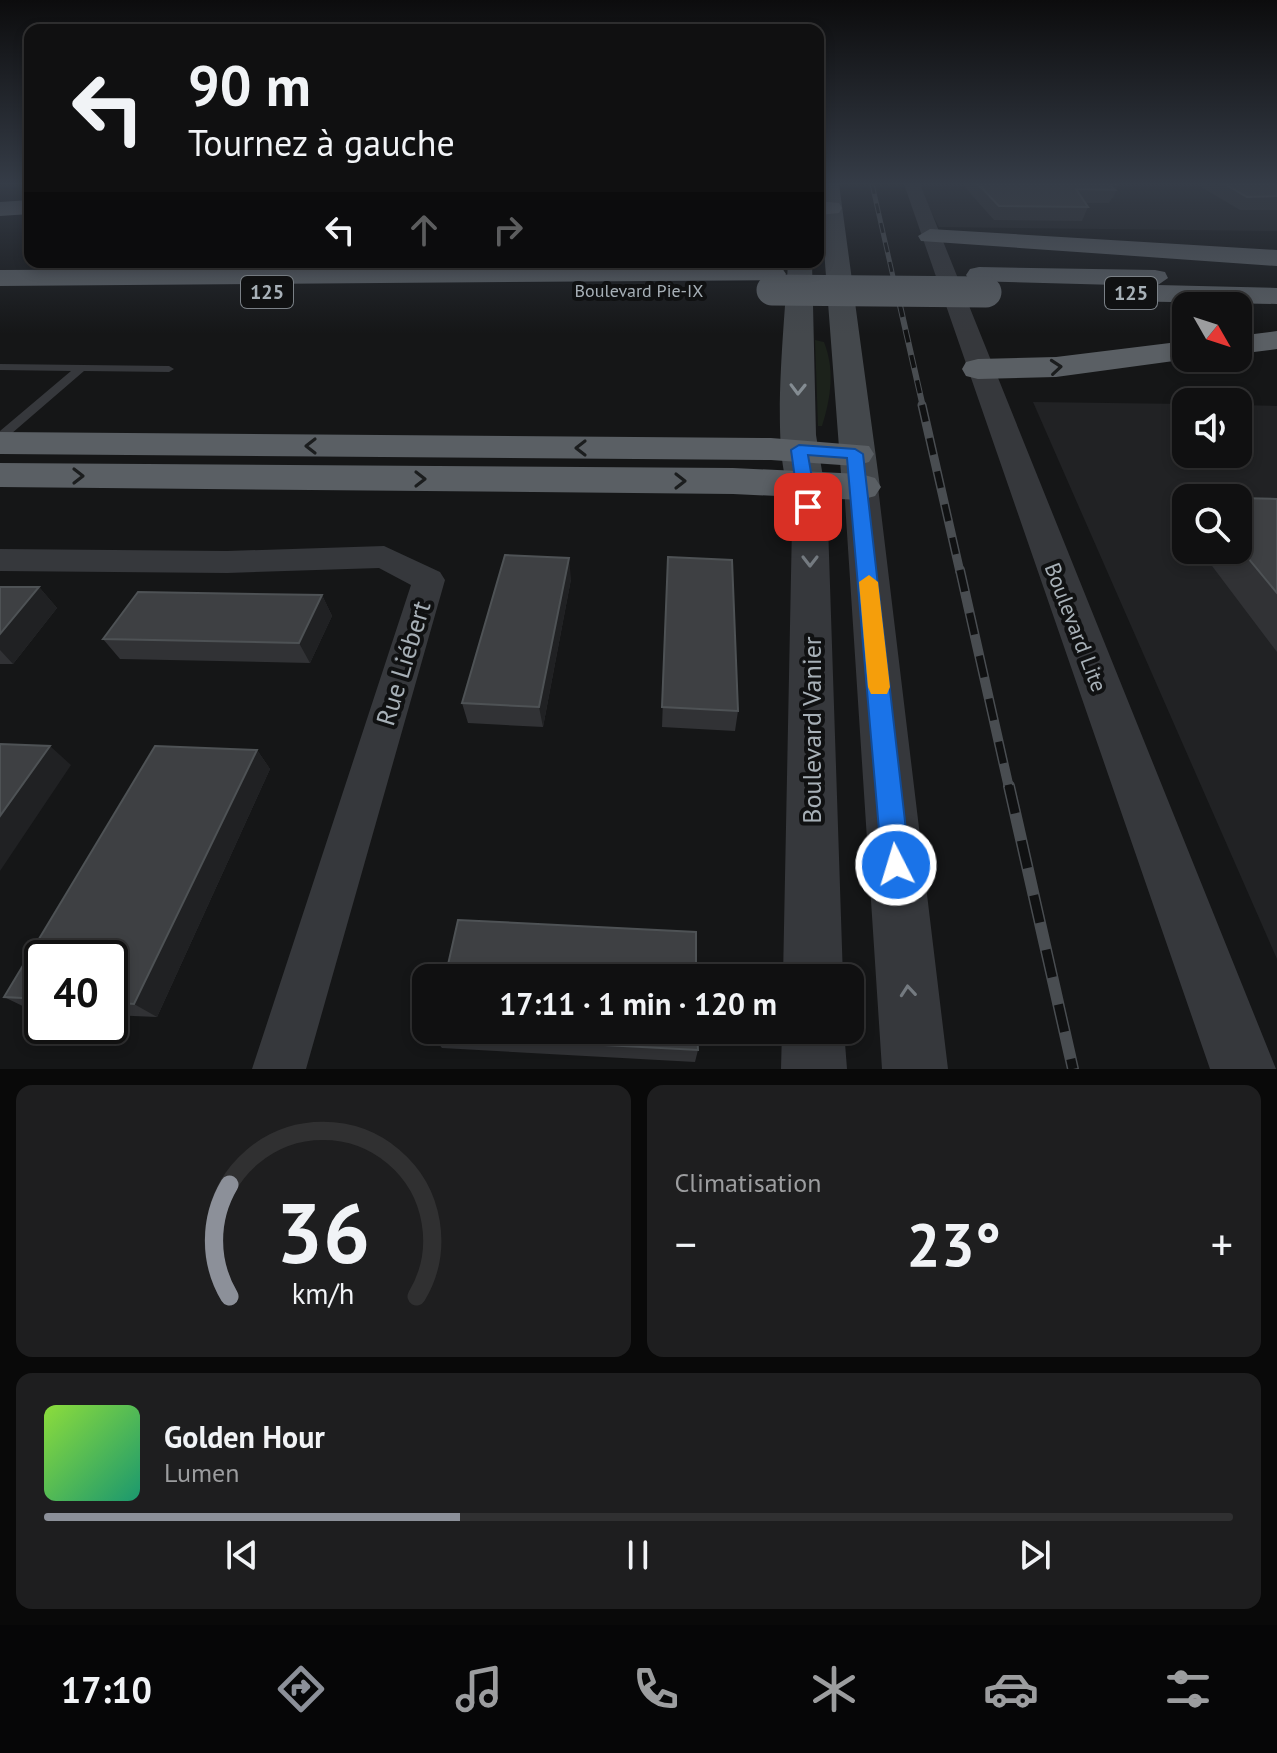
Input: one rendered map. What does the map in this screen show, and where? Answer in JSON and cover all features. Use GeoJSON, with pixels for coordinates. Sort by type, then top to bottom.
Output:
{"type":"FeatureCollection","features":[{"type":"Feature","properties":{"kind":"highway"},"geometry":{"type":"LineString","coordinates":[[930,236],[1277,258]]}},
{"type":"Feature","properties":{"kind":"highway"},"geometry":{"type":"LineString","coordinates":[[0,270],[65,277]]}},
{"type":"Feature","properties":{"kind":"highway","name":"Boulevard Pie-IX"},"geometry":{"type":"LineString","coordinates":[[0,294],[782,275]]}},
{"type":"Feature","properties":{"kind":"highway","name":"Boulevard Pie-IX"},"geometry":{"type":"LineString","coordinates":[[0,278],[782,275],[1277,296]]}},
{"type":"Feature","properties":{"kind":"highway","name":"Boulevard Pie-IX"},"geometry":{"type":"LineString","coordinates":[[982,284],[1277,280]]}},
{"type":"Feature","properties":{"kind":"highway"},"geometry":{"type":"LineString","coordinates":[[1252,343],[1277,340]]}},
{"type":"Feature","properties":{"kind":"highway"},"geometry":{"type":"LineString","coordinates":[[978,369],[1056,367],[1172,353]]}},
{"type":"Feature","properties":{"kind":"highway"},"geometry":{"type":"LineString","coordinates":[[0,440],[858,470]]}},
{"type":"Feature","properties":{"kind":"highway"},"geometry":{"type":"LineString","coordinates":[[0,475],[802,467]]}},
{"type":"Feature","properties":{"kind":"main road"},"geometry":{"type":"LineString","coordinates":[[829,234],[858,470]]}},
{"type":"Feature","properties":{"kind":"main road"},"geometry":{"type":"LineString","coordinates":[[782,275],[802,467]]}},
{"type":"Feature","properties":{"kind":"street","name":"Boulevard Lite"},"geometry":{"type":"LineString","coordinates":[[930,236],[1243,1069]]}},
{"type":"Feature","properties":{"kind":"street","name":"Boulevard Vanier"},"geometry":{"type":"LineString","coordinates":[[802,467],[810,525],[813,964]]}},
{"type":"Feature","properties":{"kind":"street"},"geometry":{"type":"LineString","coordinates":[[858,470],[915,1069]]}},
{"type":"Feature","properties":{"kind":"street","name":"Rue Liébert"},"geometry":{"type":"LineString","coordinates":[[0,560],[227,562],[384,557],[429,580],[279,1069]]}},
{"type":"Feature","properties":{"kind":"street"},"geometry":{"type":"LineString","coordinates":[[813,1044],[814,1069]]}},
{"type":"Feature","properties":{"kind":"lane"},"geometry":{"type":"LineString","coordinates":[[0,367],[169,369]]}},
{"type":"Feature","properties":{"kind":"lane"},"geometry":{"type":"LineString","coordinates":[[0,440],[80,369]]}},
{"type":"Feature","properties":{"kind":"shaded area"},"geometry":{"type":"Polygon","coordinates":[[[815,340],[824,342],[831,373],[822,426],[818,426],[815,340]]]}},
{"type":"Feature","properties":{"kind":"shaded area"},"geometry":{"type":"Polygon","coordinates":[[[1033,402],[1172,404],[1172,468],[1252,468],[1252,405],[1277,406],[1277,959],[1033,402]]]}},
{"type":"Feature","properties":{"kind":"building"},"geometry":{"type":"Polygon","coordinates":[[[1252,498],[1277,499],[1277,593],[1252,563],[1252,498]]]}},
{"type":"Feature","properties":{"kind":"building"},"geometry":{"type":"Polygon","coordinates":[[[505,555],[569,558],[539,707],[462,703],[505,555]]]}},
{"type":"Feature","properties":{"kind":"building"},"geometry":{"type":"Polygon","coordinates":[[[668,557],[732,560],[738,711],[662,707],[668,557]]]}},
{"type":"Feature","properties":{"kind":"building"},"geometry":{"type":"Polygon","coordinates":[[[0,587],[39,587],[0,634],[0,587]]]}},
{"type":"Feature","properties":{"kind":"building"},"geometry":{"type":"Polygon","coordinates":[[[138,592],[322,595],[299,643],[103,639],[138,592]]]}},
{"type":"Feature","properties":{"kind":"building"},"geometry":{"type":"Polygon","coordinates":[[[0,744],[50,746],[0,816],[0,744]]]}},
{"type":"Feature","properties":{"kind":"building"},"geometry":{"type":"Polygon","coordinates":[[[155,746],[257,750],[134,1004],[128,1004],[128,940],[38,940],[155,746]]]}},
{"type":"Feature","properties":{"kind":"building"},"geometry":{"type":"Polygon","coordinates":[[[458,920],[696,932],[696,964],[448,964],[458,920]]]}},
{"type":"Feature","properties":{"kind":"building"},"geometry":{"type":"Polygon","coordinates":[[[24,964],[24,998],[4,997],[24,964]]]}},
{"type":"Feature","properties":{"kind":"building"},"geometry":{"type":"Polygon","coordinates":[[[584,1044],[698,1044],[698,1050],[584,1044]]]}},
{"type":"Feature","properties":{"kind":"railway"},"geometry":{"type":"LineString","coordinates":[[883,234],[894,281]]}},
{"type":"Feature","properties":{"kind":"railway"},"geometry":{"type":"LineString","coordinates":[[894,279],[923,407]]}},
{"type":"Feature","properties":{"kind":"railway"},"geometry":{"type":"LineString","coordinates":[[922,405],[960,572]]}},
{"type":"Feature","properties":{"kind":"railway"},"geometry":{"type":"LineString","coordinates":[[960,570],[1009,788]]}},
{"type":"Feature","properties":{"kind":"railway"},"geometry":{"type":"LineString","coordinates":[[1009,786],[1073,1069]]}},
{"type":"Feature","properties":{"kind":"slow traffic"},"geometry":{"type":"LineString","coordinates":[[869,582],[879,687]]}},
{"type":"Feature","properties":{"kind":"route"},"geometry":{"type":"LineString","coordinates":[[808,507],[799,450],[855,454],[861,487],[896,865]]}}]}
